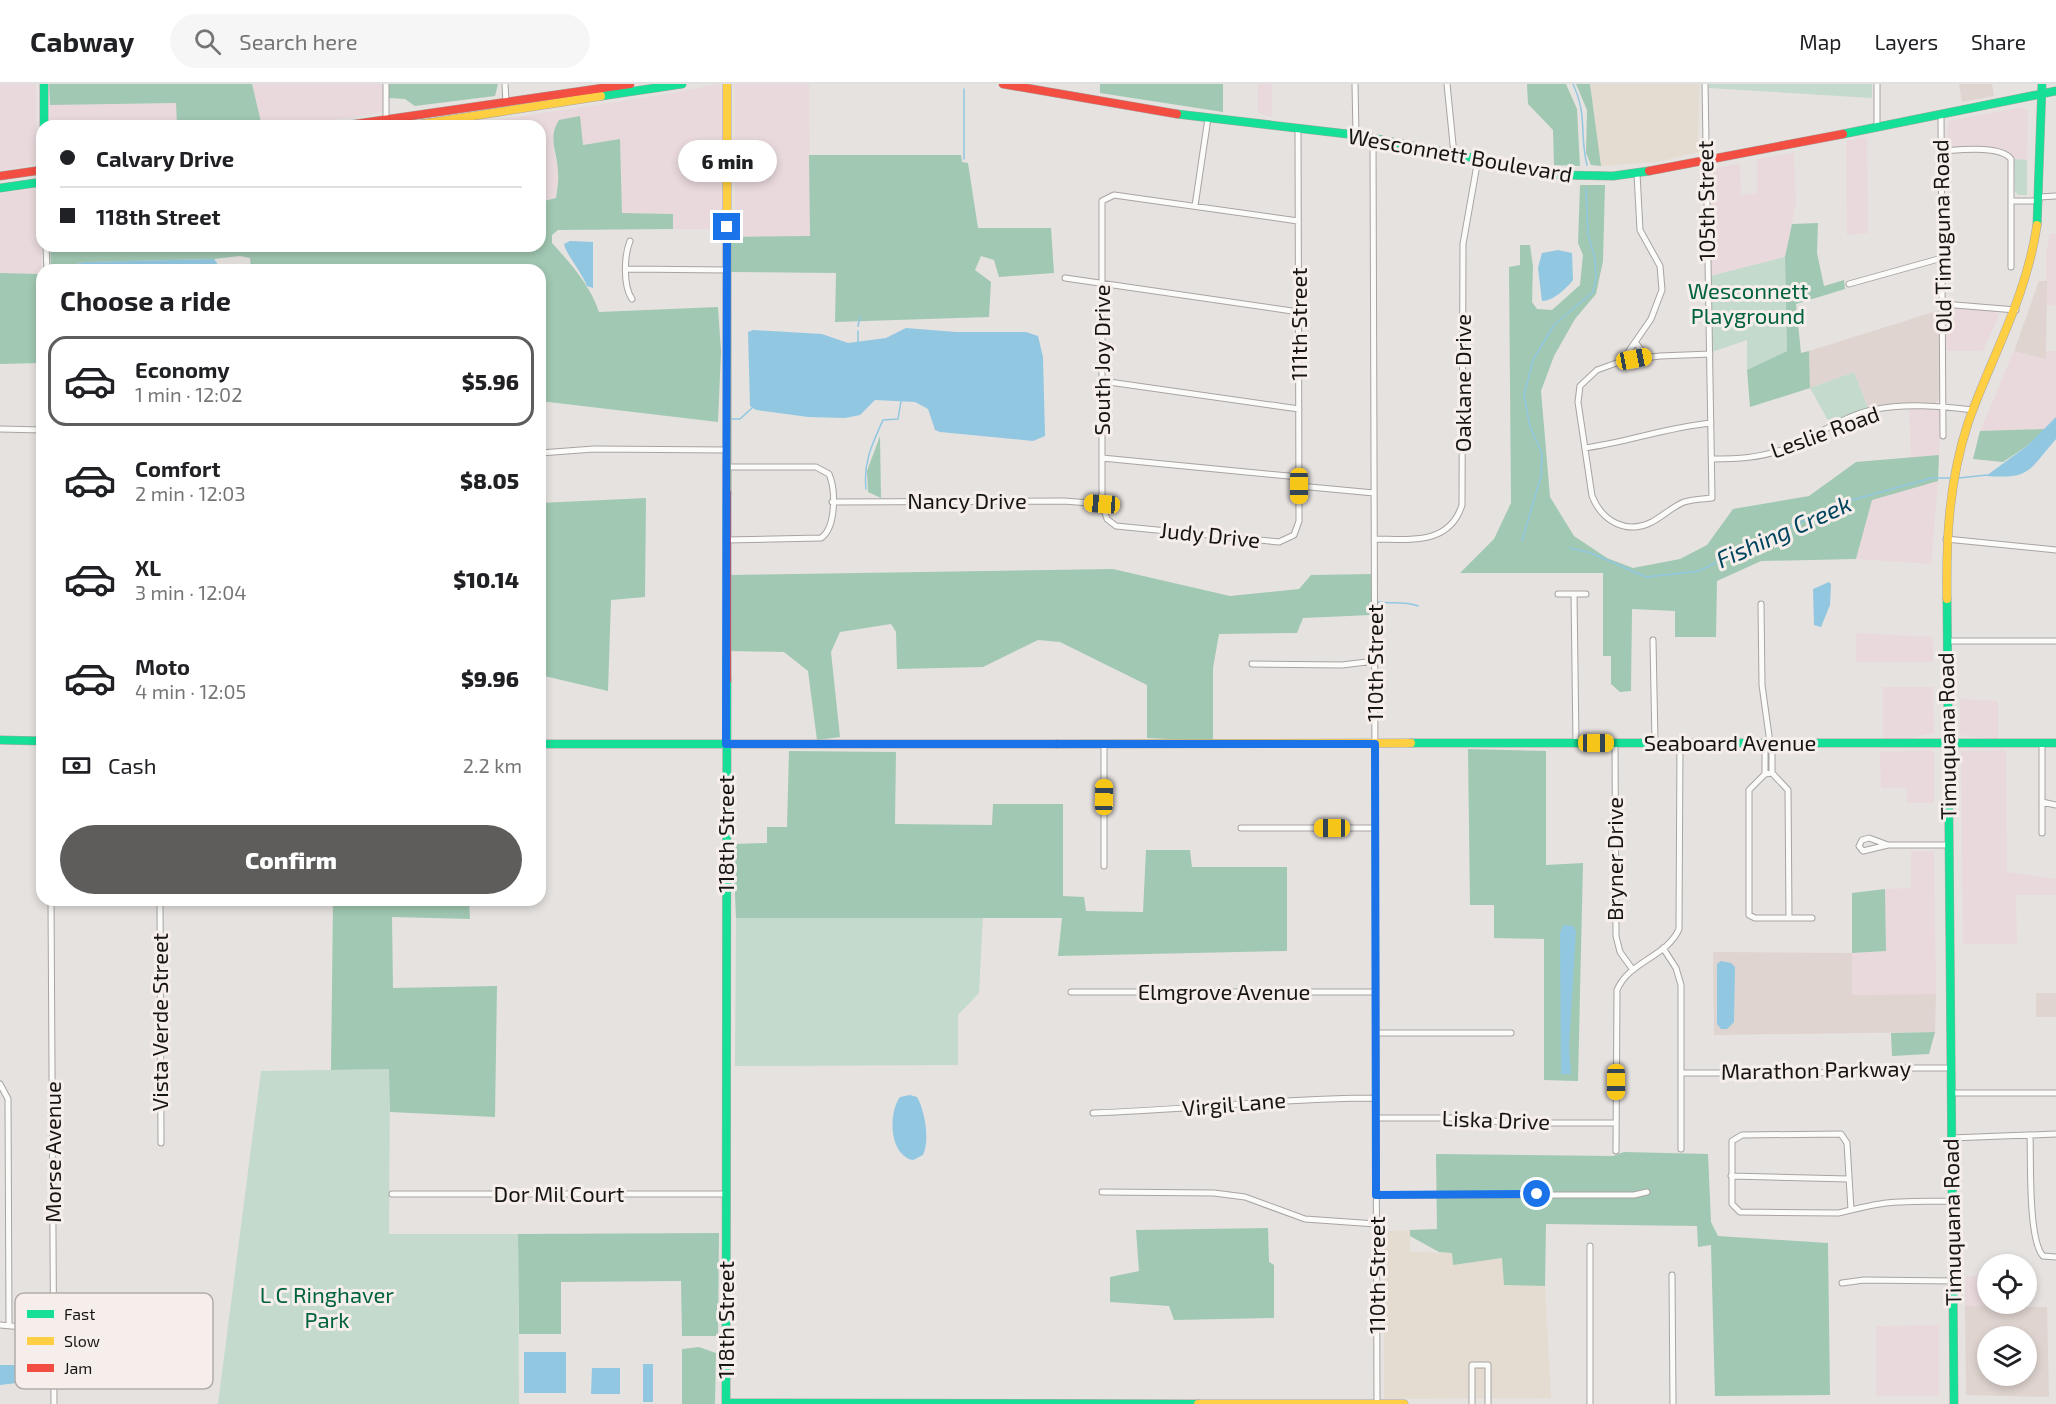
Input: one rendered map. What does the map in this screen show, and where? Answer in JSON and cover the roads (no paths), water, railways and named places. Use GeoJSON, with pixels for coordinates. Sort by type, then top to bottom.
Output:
{"type":"FeatureCollection","features":[{"type":"Feature","properties":{"kind":"street"},"geometry":{"type":"LineString","coordinates":[[44,84],[44,120]]}},
{"type":"Feature","properties":{"kind":"street"},"geometry":{"type":"LineString","coordinates":[[386,84],[387,120]]}},
{"type":"Feature","properties":{"kind":"street"},"geometry":{"type":"LineString","coordinates":[[505,84],[506,102]]}},
{"type":"Feature","properties":{"kind":"street"},"geometry":{"type":"LineString","coordinates":[[452,120],[614,91],[630,84]]}},
{"type":"Feature","properties":{"kind":"street"},"geometry":{"type":"LineString","coordinates":[[404,120],[528,99],[682,84]]}},
{"type":"Feature","properties":{"kind":"street","name":"118th Street"},"geometry":{"type":"LineString","coordinates":[[726,1404],[727,84]]}},
{"type":"Feature","properties":{"kind":"street","name":"Wesconnett Boulevard"},"geometry":{"type":"LineString","coordinates":[[1003,84],[1208,118],[1356,135],[1561,175],[1638,174],[2056,91]]}},
{"type":"Feature","properties":{"kind":"street"},"geometry":{"type":"LineString","coordinates":[[1355,84],[1356,135]]}},
{"type":"Feature","properties":{"kind":"street"},"geometry":{"type":"LineString","coordinates":[[1447,84],[1454,154]]}},
{"type":"Feature","properties":{"kind":"street","name":"105th Street"},"geometry":{"type":"LineString","coordinates":[[1585,448],[1596,506],[1602,514],[1616,524],[1645,525],[1683,502],[1712,498],[1705,84]]}},
{"type":"Feature","properties":{"kind":"street"},"geometry":{"type":"LineString","coordinates":[[1877,84],[1877,127]]}},
{"type":"Feature","properties":{"kind":"street","name":"Timuquana Road"},"geometry":{"type":"LineString","coordinates":[[1954,1404],[1946,540],[1952,483],[1959,453],[1973,410],[2016,310],[2034,250],[2039,199],[2042,84]]}},
{"type":"Feature","properties":{"kind":"street"},"geometry":{"type":"LineString","coordinates":[[503,112],[510,106],[528,99]]}},
{"type":"Feature","properties":{"kind":"street"},"geometry":{"type":"LineString","coordinates":[[480,116],[498,109],[506,102]]}},
{"type":"Feature","properties":{"kind":"street","name":"Old Timuguna Road"},"geometry":{"type":"LineString","coordinates":[[1941,114],[1944,406],[1942,436]]}},
{"type":"Feature","properties":{"kind":"street"},"geometry":{"type":"LineString","coordinates":[[1208,118],[1195,206],[1298,221]]}},
{"type":"Feature","properties":{"kind":"street","name":"111th Street"},"geometry":{"type":"LineString","coordinates":[[1298,128],[1299,521]]}},
{"type":"Feature","properties":{"kind":"street","name":"110th Street"},"geometry":{"type":"LineString","coordinates":[[1373,138],[1377,1404]]}},
{"type":"Feature","properties":{"kind":"street"},"geometry":{"type":"LineString","coordinates":[[1942,151],[1987,150],[2008,155],[2012,163],[2011,267]]}},
{"type":"Feature","properties":{"kind":"street","name":"Oaklane Drive"},"geometry":{"type":"LineString","coordinates":[[1374,540],[1422,539],[1438,535],[1456,520],[1462,505],[1463,244],[1478,159]]}},
{"type":"Feature","properties":{"kind":"street"},"geometry":{"type":"LineString","coordinates":[[0,176],[36,171]]}},
{"type":"Feature","properties":{"kind":"street"},"geometry":{"type":"LineString","coordinates":[[1622,361],[1656,310],[1663,282],[1660,266],[1640,230],[1638,174]]}},
{"type":"Feature","properties":{"kind":"street"},"geometry":{"type":"LineString","coordinates":[[0,188],[36,183]]}},
{"type":"Feature","properties":{"kind":"street","name":"South Joy Drive"},"geometry":{"type":"LineString","coordinates":[[1111,522],[1104,513],[1102,504],[1101,206],[1106,197],[1114,195],[1195,206]]}},
{"type":"Feature","properties":{"kind":"street"},"geometry":{"type":"LineString","coordinates":[[2012,201],[2056,196]]}},
{"type":"Feature","properties":{"kind":"street"},"geometry":{"type":"LineString","coordinates":[[630,241],[627,250],[627,292],[632,299]]}},
{"type":"Feature","properties":{"kind":"street"},"geometry":{"type":"LineString","coordinates":[[1849,284],[1942,258]]}},
{"type":"Feature","properties":{"kind":"street"},"geometry":{"type":"LineString","coordinates":[[627,269],[727,270]]}},
{"type":"Feature","properties":{"kind":"street"},"geometry":{"type":"LineString","coordinates":[[1065,278],[1299,312]]}},
{"type":"Feature","properties":{"kind":"street"},"geometry":{"type":"LineString","coordinates":[[1943,304],[2016,310]]}},
{"type":"Feature","properties":{"kind":"street"},"geometry":{"type":"LineString","coordinates":[[1636,343],[1646,357]]}},
{"type":"Feature","properties":{"kind":"street"},"geometry":{"type":"LineString","coordinates":[[1710,354],[1646,357],[1622,361],[1598,370],[1580,386],[1578,402],[1585,448],[1641,438],[1679,427],[1711,423]]}},
{"type":"Feature","properties":{"kind":"street"},"geometry":{"type":"LineString","coordinates":[[1102,381],[1299,409]]}},
{"type":"Feature","properties":{"kind":"street","name":"Leslie Road"},"geometry":{"type":"LineString","coordinates":[[1712,459],[1751,457],[1777,451],[1839,422],[1873,410],[1944,406],[1973,410]]}},
{"type":"Feature","properties":{"kind":"street"},"geometry":{"type":"LineString","coordinates":[[0,429],[36,430]]}},
{"type":"Feature","properties":{"kind":"street"},"geometry":{"type":"LineString","coordinates":[[546,453],[594,449],[726,450]]}},
{"type":"Feature","properties":{"kind":"street"},"geometry":{"type":"LineString","coordinates":[[1102,458],[1299,477]]}},
{"type":"Feature","properties":{"kind":"street"},"geometry":{"type":"LineString","coordinates":[[726,466],[816,466],[829,474],[832,502],[832,525],[827,534],[816,540],[726,540]]}},
{"type":"Feature","properties":{"kind":"street"},"geometry":{"type":"LineString","coordinates":[[1299,486],[1374,493]]}},
{"type":"Feature","properties":{"kind":"street","name":"Nancy Drive"},"geometry":{"type":"LineString","coordinates":[[832,502],[1064,501],[1102,504]]}},
{"type":"Feature","properties":{"kind":"street","name":"Judy Drive"},"geometry":{"type":"LineString","coordinates":[[1111,522],[1122,527],[1279,542],[1294,535],[1299,521]]}},
{"type":"Feature","properties":{"kind":"street"},"geometry":{"type":"LineString","coordinates":[[1946,540],[2056,550]]}},
{"type":"Feature","properties":{"kind":"street"},"geometry":{"type":"LineString","coordinates":[[1558,594],[1586,594]]}},
{"type":"Feature","properties":{"kind":"street"},"geometry":{"type":"LineString","coordinates":[[1574,594],[1576,743]]}},
{"type":"Feature","properties":{"kind":"street"},"geometry":{"type":"LineString","coordinates":[[1761,604],[1762,685],[1772,773],[1788,790],[1788,918]]}},
{"type":"Feature","properties":{"kind":"street"},"geometry":{"type":"LineString","coordinates":[[1653,640],[1654,743]]}},
{"type":"Feature","properties":{"kind":"street"},"geometry":{"type":"LineString","coordinates":[[1946,641],[2056,641]]}},
{"type":"Feature","properties":{"kind":"street"},"geometry":{"type":"LineString","coordinates":[[1252,664],[1342,665],[1375,661]]}},
{"type":"Feature","properties":{"kind":"street"},"geometry":{"type":"LineString","coordinates":[[0,741],[36,741]]}},
{"type":"Feature","properties":{"kind":"street","name":"Bryner Drive"},"geometry":{"type":"LineString","coordinates":[[1615,743],[1616,936],[1620,952],[1633,970]]}},
{"type":"Feature","properties":{"kind":"street"},"geometry":{"type":"LineString","coordinates":[[1616,1150],[1616,999],[1620,982],[1677,936],[1680,922],[1680,743]]}},
{"type":"Feature","properties":{"kind":"street"},"geometry":{"type":"LineString","coordinates":[[1765,774],[1769,743]]}},
{"type":"Feature","properties":{"kind":"street"},"geometry":{"type":"LineString","coordinates":[[2042,743],[2042,833]]}},
{"type":"Feature","properties":{"kind":"street","name":"Seaboard Avenue"},"geometry":{"type":"LineString","coordinates":[[546,744],[2056,743]]}},
{"type":"Feature","properties":{"kind":"street"},"geometry":{"type":"LineString","coordinates":[[1104,744],[1104,866]]}},
{"type":"Feature","properties":{"kind":"street"},"geometry":{"type":"LineString","coordinates":[[1772,773],[1765,774],[1749,790],[1749,915],[1755,918],[1812,918]]}},
{"type":"Feature","properties":{"kind":"street"},"geometry":{"type":"LineString","coordinates":[[2042,802],[2056,805]]}},
{"type":"Feature","properties":{"kind":"street"},"geometry":{"type":"LineString","coordinates":[[1241,828],[1375,828]]}},
{"type":"Feature","properties":{"kind":"street"},"geometry":{"type":"LineString","coordinates":[[1888,845],[1869,838],[1862,840],[1859,846],[1863,851],[1888,845],[1948,844]]}},
{"type":"Feature","properties":{"kind":"street","name":"Morse Avenue"},"geometry":{"type":"LineString","coordinates":[[51,906],[52,1293]]}},
{"type":"Feature","properties":{"kind":"street","name":"Vista Verde Street"},"geometry":{"type":"LineString","coordinates":[[160,906],[161,1143]]}},
{"type":"Feature","properties":{"kind":"street"},"geometry":{"type":"LineString","coordinates":[[1663,948],[1676,968],[1681,985],[1681,1149]]}},
{"type":"Feature","properties":{"kind":"street","name":"Elmgrove Avenue"},"geometry":{"type":"LineString","coordinates":[[1071,992],[1376,992]]}},
{"type":"Feature","properties":{"kind":"street"},"geometry":{"type":"LineString","coordinates":[[1376,1033],[1511,1033]]}},
{"type":"Feature","properties":{"kind":"street","name":"Marathon Parkway"},"geometry":{"type":"LineString","coordinates":[[1681,1073],[1820,1073],[1855,1068],[1951,1068]]}},
{"type":"Feature","properties":{"kind":"street"},"geometry":{"type":"LineString","coordinates":[[0,1084],[8,1099],[9,1325]]}},
{"type":"Feature","properties":{"kind":"street"},"geometry":{"type":"LineString","coordinates":[[1951,1093],[2056,1093]]}},
{"type":"Feature","properties":{"kind":"street","name":"Virgil Lane"},"geometry":{"type":"LineString","coordinates":[[1093,1113],[1158,1111],[1297,1099],[1376,1098]]}},
{"type":"Feature","properties":{"kind":"street","name":"Liska Drive"},"geometry":{"type":"LineString","coordinates":[[1376,1118],[1476,1118],[1505,1123],[1616,1122]]}},
{"type":"Feature","properties":{"kind":"street"},"geometry":{"type":"LineString","coordinates":[[1851,1210],[1847,1143],[1841,1134],[1739,1136],[1731,1146],[1732,1204],[1740,1212],[1838,1213],[1880,1204],[1952,1200]]}},
{"type":"Feature","properties":{"kind":"street"},"geometry":{"type":"LineString","coordinates":[[1952,1138],[2056,1134]]}},
{"type":"Feature","properties":{"kind":"street"},"geometry":{"type":"LineString","coordinates":[[2030,1135],[2032,1209],[2038,1248],[2043,1256],[2056,1257]]}},
{"type":"Feature","properties":{"kind":"street"},"geometry":{"type":"LineString","coordinates":[[1731,1176],[1848,1179]]}},
{"type":"Feature","properties":{"kind":"street"},"geometry":{"type":"LineString","coordinates":[[1102,1192],[1245,1197],[1305,1219],[1376,1224]]}},
{"type":"Feature","properties":{"kind":"street"},"geometry":{"type":"LineString","coordinates":[[1376,1195],[1634,1195],[1647,1192]]}},
{"type":"Feature","properties":{"kind":"street","name":"Dor Mil Court"},"geometry":{"type":"LineString","coordinates":[[392,1194],[726,1194]]}},
{"type":"Feature","properties":{"kind":"street"},"geometry":{"type":"LineString","coordinates":[[1590,1246],[1590,1404]]}},
{"type":"Feature","properties":{"kind":"street"},"geometry":{"type":"LineString","coordinates":[[1672,1275],[1672,1404]]}},
{"type":"Feature","properties":{"kind":"street"},"geometry":{"type":"LineString","coordinates":[[1842,1283],[1864,1280],[1953,1281]]}},
{"type":"Feature","properties":{"kind":"street"},"geometry":{"type":"LineString","coordinates":[[0,1325],[15,1325]]}},
{"type":"Feature","properties":{"kind":"street"},"geometry":{"type":"LineString","coordinates":[[1472,1404],[1472,1365],[1488,1365],[1488,1404]]}},
{"type":"Feature","properties":{"kind":"street","name":"Morse Avenue"},"geometry":{"type":"LineString","coordinates":[[54,1389],[54,1404]]}},
{"type":"Feature","properties":{"kind":"street"},"geometry":{"type":"LineString","coordinates":[[726,1404],[1404,1404]]}},
{"type":"Feature","properties":{"kind":"water"},"geometry":{"type":"Polygon","coordinates":[[[570,241],[593,242],[593,288],[587,286],[565,248],[564,244],[570,241]]]}},
{"type":"Feature","properties":{"kind":"water"},"geometry":{"type":"Polygon","coordinates":[[[1558,250],[1572,253],[1573,280],[1555,297],[1542,301],[1538,268],[1542,253],[1558,250]]]}},
{"type":"Feature","properties":{"kind":"water"},"geometry":{"type":"Polygon","coordinates":[[[214,259],[217,264],[75,264],[214,259]]]}},
{"type":"Feature","properties":{"kind":"water"},"geometry":{"type":"Polygon","coordinates":[[[906,328],[956,332],[1026,332],[1038,336],[1043,357],[1045,436],[1033,441],[940,432],[935,430],[928,409],[915,402],[875,400],[860,415],[845,418],[808,417],[756,410],[750,406],[748,332],[753,330],[822,334],[848,343],[886,338],[906,328]]]}},
{"type":"Feature","properties":{"kind":"water"},"geometry":{"type":"Polygon","coordinates":[[[2056,417],[2056,439],[2033,466],[2021,474],[2012,476],[1986,476],[2027,446],[2056,417]]]}},
{"type":"Feature","properties":{"kind":"water"},"geometry":{"type":"Polygon","coordinates":[[[1829,582],[1831,584],[1830,605],[1821,627],[1814,625],[1813,589],[1829,582]]]}},
{"type":"Feature","properties":{"kind":"water"},"geometry":{"type":"Polygon","coordinates":[[[1563,925],[1573,926],[1576,931],[1569,1046],[1571,1074],[1561,1074],[1560,933],[1563,925]]]}},
{"type":"Feature","properties":{"kind":"water"},"geometry":{"type":"Polygon","coordinates":[[[1721,961],[1731,963],[1735,967],[1734,1022],[1727,1029],[1721,1029],[1717,1024],[1717,964],[1721,961]]]}},
{"type":"Feature","properties":{"kind":"water"},"geometry":{"type":"Polygon","coordinates":[[[910,1095],[917,1097],[920,1103],[926,1134],[923,1155],[913,1160],[905,1157],[899,1150],[893,1133],[896,1104],[900,1097],[910,1095]]]}},
{"type":"Feature","properties":{"kind":"water"},"geometry":{"type":"Polygon","coordinates":[[[524,1352],[566,1352],[566,1393],[524,1393],[524,1352]]]}},
{"type":"Feature","properties":{"kind":"water"},"geometry":{"type":"Polygon","coordinates":[[[643,1364],[653,1364],[653,1402],[643,1402],[643,1364]]]}},
{"type":"Feature","properties":{"kind":"water"},"geometry":{"type":"Polygon","coordinates":[[[0,1365],[15,1365],[15,1383],[0,1385],[0,1365]]]}},
{"type":"Feature","properties":{"kind":"water"},"geometry":{"type":"Polygon","coordinates":[[[592,1368],[620,1368],[620,1394],[591,1394],[592,1368]]]}},
{"type":"Feature","properties":{"kind":"waterway"},"geometry":{"type":"LineString","coordinates":[[1573,84],[1582,115],[1587,165]]}},
{"type":"Feature","properties":{"kind":"waterway"},"geometry":{"type":"LineString","coordinates":[[964,89],[964,159]]}},
{"type":"Feature","properties":{"kind":"waterway"},"geometry":{"type":"LineString","coordinates":[[1522,541],[1541,476],[1542,453],[1530,427],[1524,395],[1533,360],[1554,325],[1593,292],[1596,278],[1595,259],[1588,234],[1586,189]]}},
{"type":"Feature","properties":{"kind":"waterway"},"geometry":{"type":"LineString","coordinates":[[858,326],[860,316]]}},
{"type":"Feature","properties":{"kind":"waterway"},"geometry":{"type":"LineString","coordinates":[[858,331],[858,343]]}},
{"type":"Feature","properties":{"kind":"waterway"},"geometry":{"type":"LineString","coordinates":[[866,489],[867,462],[875,437],[883,420],[898,419],[901,401]]}},
{"type":"Feature","properties":{"kind":"waterway"},"geometry":{"type":"LineString","coordinates":[[732,419],[740,419],[752,408]]}},
{"type":"Feature","properties":{"kind":"waterway","name":"Fishing Creek"},"geometry":{"type":"LineString","coordinates":[[1959,478],[1987,475]]}},
{"type":"Feature","properties":{"kind":"waterway","name":"Fishing Creek"},"geometry":{"type":"LineString","coordinates":[[1570,548],[1591,553],[1646,577],[1699,571],[1841,503],[1932,478],[1951,478]]}},
{"type":"Feature","properties":{"kind":"waterway"},"geometry":{"type":"LineString","coordinates":[[1378,602],[1418,606]]}},
{"type":"Feature","properties":{"kind":"park label","name":"Wesconnett Playground"},"geometry":{"type":"Point","coordinates":[1748,304]}},
{"type":"Feature","properties":{"kind":"park label","name":"L C Ringhaver Park"},"geometry":{"type":"Point","coordinates":[327,1308]}}]}
